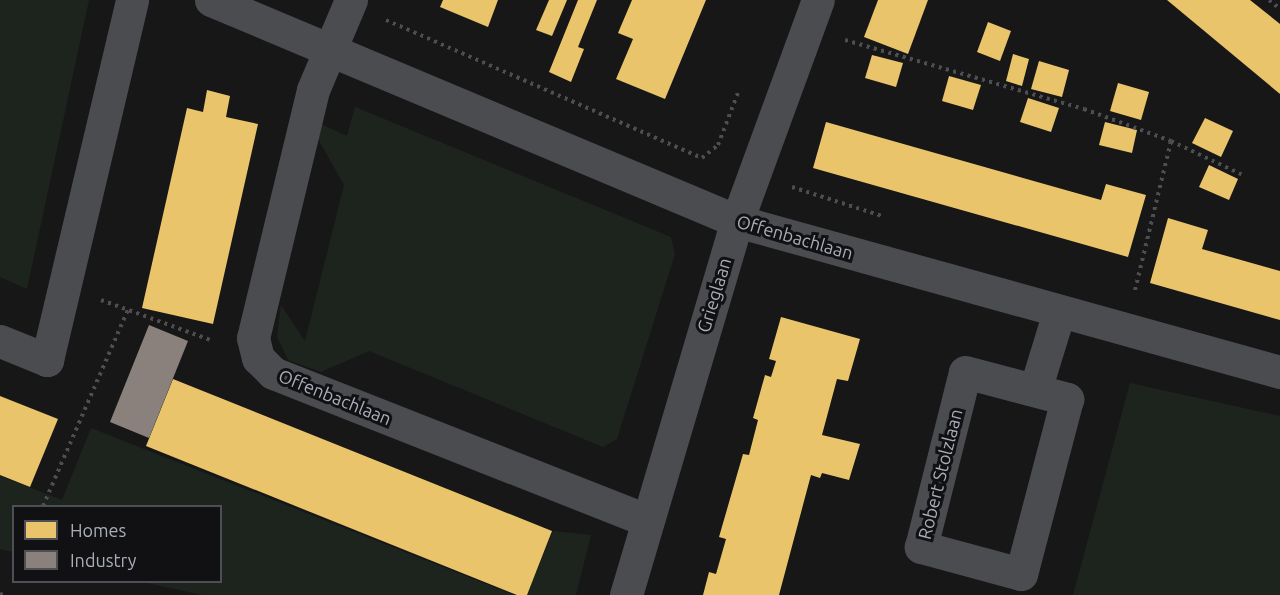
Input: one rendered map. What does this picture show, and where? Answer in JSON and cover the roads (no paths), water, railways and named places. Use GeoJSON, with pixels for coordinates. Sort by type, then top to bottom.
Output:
{"type":"FeatureCollection","features":[{"type":"Feature","properties":{"kind":"street"},"geometry":{"type":"LineString","coordinates":[[0,341],[47,360],[132,0]]}},
{"type":"Feature","properties":{"kind":"street","name":"Offenbachlaan"},"geometry":{"type":"LineString","coordinates":[[211,0],[330,48],[737,221],[1280,372]]}},
{"type":"Feature","properties":{"kind":"street","name":"Offenbachlaan"},"geometry":{"type":"LineString","coordinates":[[351,0],[313,90],[253,338],[258,358],[273,373],[647,520]]}},
{"type":"Feature","properties":{"kind":"street","name":"Grieglaan"},"geometry":{"type":"LineString","coordinates":[[626,595],[737,221],[818,0]]}},
{"type":"Feature","properties":{"kind":"street"},"geometry":{"type":"LineString","coordinates":[[1035,390],[1059,312]]}},
{"type":"Feature","properties":{"kind":"street","name":"Robert Stolzlaan"},"geometry":{"type":"LineString","coordinates":[[965,372],[1035,390],[1067,399],[1021,574],[921,547],[965,372]]}}]}
